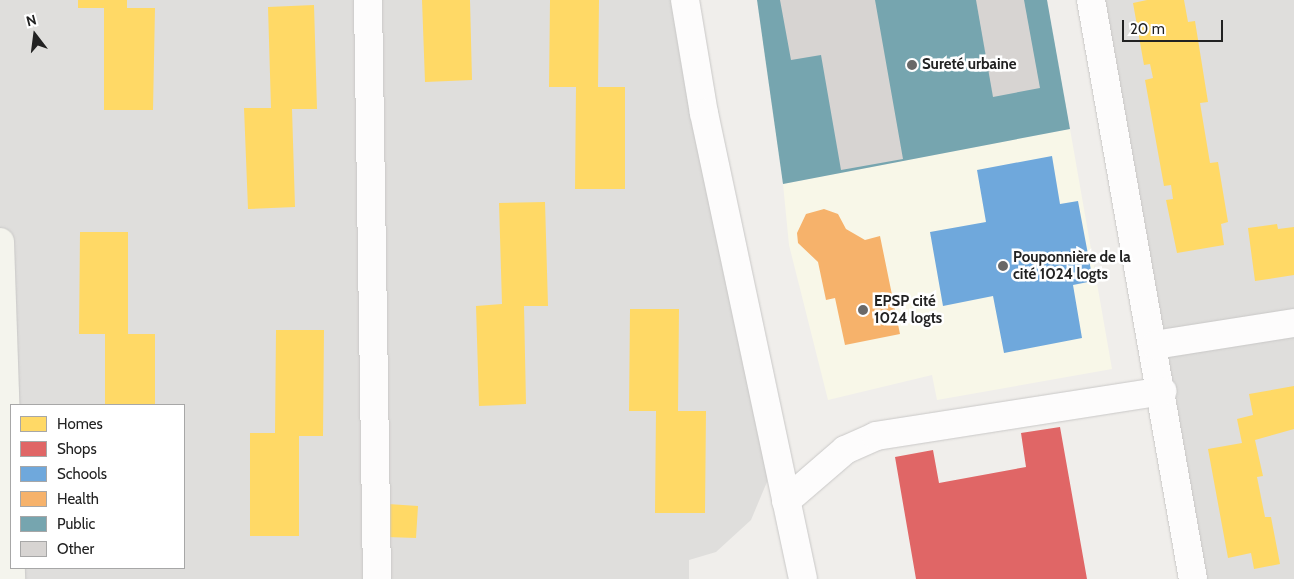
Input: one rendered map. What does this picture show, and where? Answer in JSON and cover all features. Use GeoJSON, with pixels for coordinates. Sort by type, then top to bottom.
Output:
{"type":"FeatureCollection","features":[{"type":"Feature","properties":{"kind":"street"},"geometry":{"type":"LineString","coordinates":[[368,0],[377,579]]}},
{"type":"Feature","properties":{"kind":"street"},"geometry":{"type":"LineString","coordinates":[[686,0],[704,113],[803,579]]}},
{"type":"Feature","properties":{"kind":"street"},"geometry":{"type":"LineString","coordinates":[[1091,0],[1154,345],[1193,579]]}},
{"type":"Feature","properties":{"kind":"street"},"geometry":{"type":"LineString","coordinates":[[0,242],[10,532]]}},
{"type":"Feature","properties":{"kind":"street"},"geometry":{"type":"LineString","coordinates":[[1154,345],[1294,323]]}},
{"type":"Feature","properties":{"kind":"street"},"geometry":{"type":"LineString","coordinates":[[786,501],[846,450],[876,436],[1162,391]]}},
{"type":"Feature","properties":{"kind":"shaded area"},"geometry":{"type":"Polygon","coordinates":[[[0,0],[685,0],[777,458],[751,520],[716,552],[689,560],[689,579],[0,579],[0,0]]]}},
{"type":"Feature","properties":{"kind":"shaded area"},"geometry":{"type":"Polygon","coordinates":[[[1091,0],[1294,0],[1294,579],[1193,579],[1091,0]]]}},
{"type":"Feature","properties":{"kind":"shaded area","name":"Pouponnière de la cité 1024 logts"},"geometry":{"type":"Polygon","coordinates":[[[1070,129],[1112,369],[937,400],[932,375],[828,400],[789,245],[783,184],[1070,129]]]}},
{"type":"Feature","properties":{"kind":"building: Homes"},"geometry":{"type":"Polygon","coordinates":[[[78,0],[127,0],[127,8],[155,8],[153,110],[104,110],[104,8],[78,8],[78,0]]]}},
{"type":"Feature","properties":{"kind":"building: Homes"},"geometry":{"type":"Polygon","coordinates":[[[422,0],[470,0],[472,80],[425,82],[422,0]]]}},
{"type":"Feature","properties":{"kind":"building: Homes"},"geometry":{"type":"Polygon","coordinates":[[[550,0],[599,0],[598,87],[625,87],[625,189],[575,189],[576,87],[549,87],[550,0]]]}},
{"type":"Feature","properties":{"kind":"building: Homes"},"geometry":{"type":"Polygon","coordinates":[[[1147,0],[1184,0],[1188,22],[1195,21],[1208,102],[1200,103],[1210,163],[1218,162],[1228,222],[1221,224],[1224,245],[1177,253],[1166,200],[1173,199],[1171,185],[1164,186],[1145,80],[1153,78],[1150,64],[1144,65],[1133,3],[1147,0]]]}},
{"type":"Feature","properties":{"kind":"building: Homes"},"geometry":{"type":"Polygon","coordinates":[[[314,5],[317,109],[292,109],[295,207],[248,209],[244,108],[271,108],[268,7],[314,5]]]}},
{"type":"Feature","properties":{"kind":"building: Homes"},"geometry":{"type":"Polygon","coordinates":[[[545,202],[548,306],[524,306],[526,404],[479,406],[476,306],[502,304],[499,203],[545,202]]]}},
{"type":"Feature","properties":{"kind":"building: Homes"},"geometry":{"type":"Polygon","coordinates":[[[1277,224],[1278,229],[1294,227],[1294,275],[1255,281],[1248,228],[1277,224]]]}},
{"type":"Feature","properties":{"kind":"building: Homes"},"geometry":{"type":"Polygon","coordinates":[[[80,232],[128,232],[128,334],[155,334],[155,404],[105,404],[105,334],[79,334],[80,232]]]}},
{"type":"Feature","properties":{"kind":"building: Homes"},"geometry":{"type":"Polygon","coordinates":[[[630,309],[679,309],[678,411],[706,411],[705,513],[655,513],[656,411],[629,411],[630,309]]]}},
{"type":"Feature","properties":{"kind":"building: Homes"},"geometry":{"type":"Polygon","coordinates":[[[276,330],[324,330],[323,436],[299,436],[299,536],[250,536],[250,433],[275,433],[276,330]]]}},
{"type":"Feature","properties":{"kind":"building: Homes"},"geometry":{"type":"Polygon","coordinates":[[[1294,386],[1294,429],[1255,440],[1263,476],[1257,477],[1265,517],[1271,517],[1280,564],[1254,569],[1251,553],[1228,558],[1208,449],[1242,443],[1237,419],[1253,415],[1249,394],[1294,386]]]}},
{"type":"Feature","properties":{"kind":"building: Homes"},"geometry":{"type":"Polygon","coordinates":[[[388,504],[418,506],[416,538],[387,537],[388,504]]]}},
{"type":"Feature","properties":{"kind":"building: Shops"},"geometry":{"type":"Polygon","coordinates":[[[1060,427],[1087,579],[916,579],[895,457],[933,450],[939,483],[1026,467],[1021,433],[1060,427]]]}},
{"type":"Feature","properties":{"kind":"building: Schools"},"geometry":{"type":"Polygon","coordinates":[[[1052,156],[1060,204],[1078,201],[1093,281],[1073,285],[1082,338],[1004,353],[993,296],[943,306],[930,232],[986,222],[977,170],[1052,156]]]}},
{"type":"Feature","properties":{"kind":"building: Health"},"geometry":{"type":"Polygon","coordinates":[[[824,209],[838,214],[846,229],[865,240],[880,236],[900,334],[845,345],[835,298],[826,300],[818,262],[798,243],[797,233],[806,214],[824,209]]]}},
{"type":"Feature","properties":{"kind":"building: Public","name":"Sureté urbaine"},"geometry":{"type":"Polygon","coordinates":[[[757,0],[1047,0],[1070,129],[783,184],[757,0]]]}},
{"type":"Feature","properties":{"kind":"building: Other"},"geometry":{"type":"Polygon","coordinates":[[[780,0],[875,0],[903,159],[841,170],[821,55],[791,60],[780,0]]]}},
{"type":"Feature","properties":{"kind":"building: Other"},"geometry":{"type":"Polygon","coordinates":[[[976,0],[1024,0],[1040,88],[993,97],[976,0]]]}},
{"type":"Feature","properties":{"kind":"place","name":"Sureté urbaine"},"geometry":{"type":"Point","coordinates":[912,65]}},
{"type":"Feature","properties":{"kind":"place","name":"Pouponnière de la cité 1024 logts"},"geometry":{"type":"Point","coordinates":[1003,266]}},
{"type":"Feature","properties":{"kind":"place","name":"EPSP cité 1024 logts"},"geometry":{"type":"Point","coordinates":[863,310]}}]}
